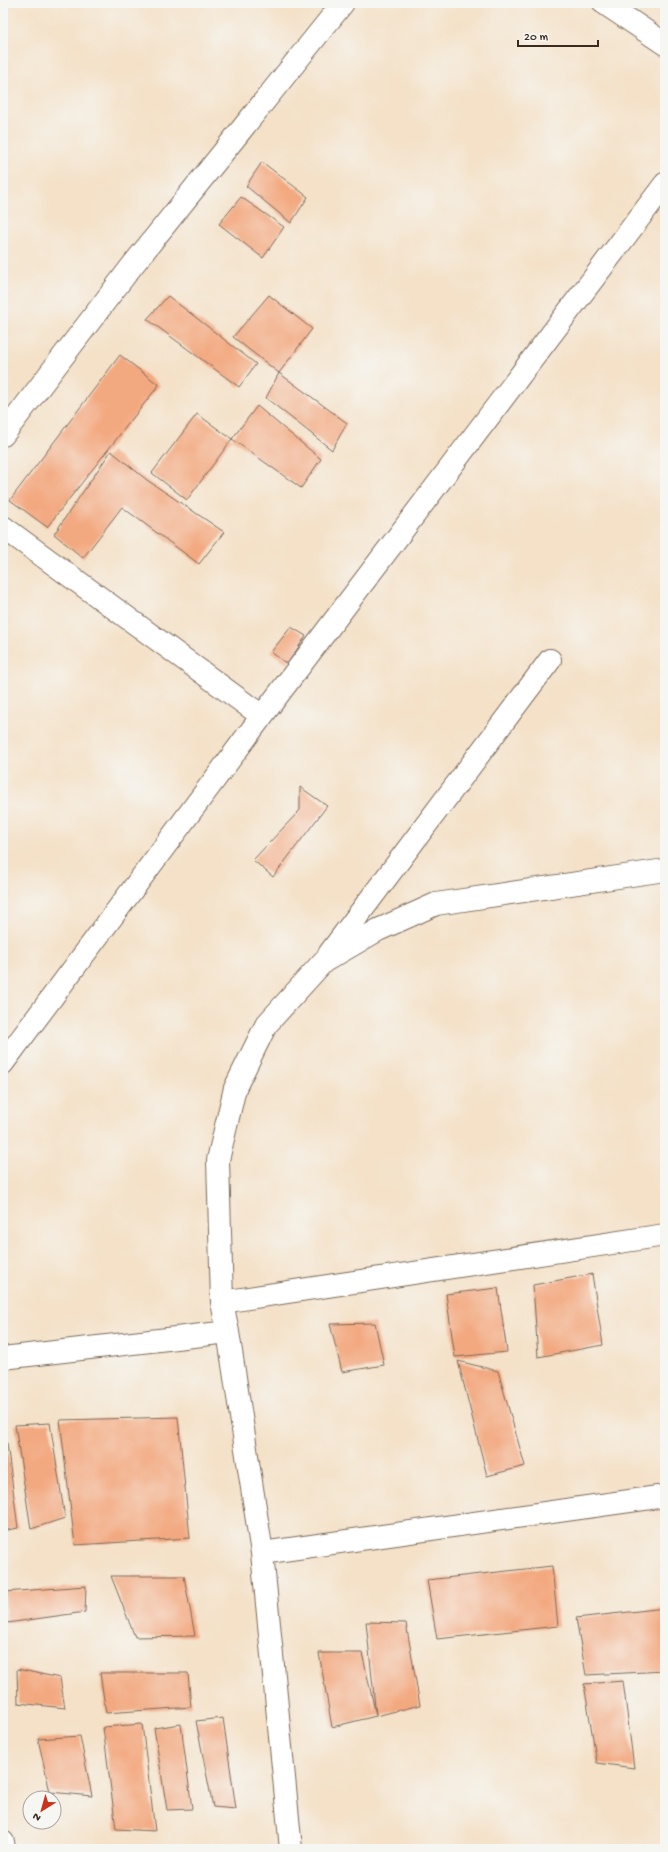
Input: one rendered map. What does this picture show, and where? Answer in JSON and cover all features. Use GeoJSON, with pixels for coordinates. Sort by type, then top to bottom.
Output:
{"type":"FeatureCollection","features":[{"type":"Feature","properties":{"kind":"street"},"geometry":{"type":"LineString","coordinates":[[3,435],[132,266],[343,3]]}},
{"type":"Feature","properties":{"kind":"street"},"geometry":{"type":"LineString","coordinates":[[604,3],[665,44]]}},
{"type":"Feature","properties":{"kind":"street"},"geometry":{"type":"LineString","coordinates":[[3,1063],[262,716],[665,184]]}},
{"type":"Feature","properties":{"kind":"street"},"geometry":{"type":"LineString","coordinates":[[3,527],[262,716]]}},
{"type":"Feature","properties":{"kind":"street"},"geometry":{"type":"LineString","coordinates":[[291,1849],[262,1553],[228,1332],[222,1302],[218,1160],[235,1088],[266,1026],[323,962],[550,660]]}},
{"type":"Feature","properties":{"kind":"street"},"geometry":{"type":"LineString","coordinates":[[323,962],[378,930],[436,904],[665,870]]}},
{"type":"Feature","properties":{"kind":"street"},"geometry":{"type":"LineString","coordinates":[[222,1302],[665,1235]]}},
{"type":"Feature","properties":{"kind":"street"},"geometry":{"type":"LineString","coordinates":[[3,1358],[228,1332]]}},
{"type":"Feature","properties":{"kind":"street"},"geometry":{"type":"LineString","coordinates":[[262,1553],[665,1496]]}},
{"type":"Feature","properties":{"kind":"street"},"geometry":{"type":"LineString","coordinates":[[3,1842],[4,1849]]}},
{"type":"Feature","properties":{"kind":"building"},"geometry":{"type":"Polygon","coordinates":[[[262,162],[308,197],[291,223],[246,186],[262,162]]]}},
{"type":"Feature","properties":{"kind":"building"},"geometry":{"type":"Polygon","coordinates":[[[241,197],[284,227],[263,258],[219,224],[241,197]]]}},
{"type":"Feature","properties":{"kind":"building"},"geometry":{"type":"Polygon","coordinates":[[[269,295],[312,329],[279,373],[233,337],[269,295]]]}},
{"type":"Feature","properties":{"kind":"building"},"geometry":{"type":"Polygon","coordinates":[[[168,296],[256,364],[239,387],[147,319],[168,296]]]}},
{"type":"Feature","properties":{"kind":"building"},"geometry":{"type":"Polygon","coordinates":[[[120,355],[159,385],[47,527],[10,500],[120,355]]]}},
{"type":"Feature","properties":{"kind":"building"},"geometry":{"type":"Polygon","coordinates":[[[279,373],[347,423],[332,450],[266,398],[279,373]]]}},
{"type":"Feature","properties":{"kind":"building"},"geometry":{"type":"Polygon","coordinates":[[[257,406],[321,459],[301,488],[232,439],[257,406]]]}},
{"type":"Feature","properties":{"kind":"building"},"geometry":{"type":"Polygon","coordinates":[[[197,414],[232,439],[187,500],[152,473],[197,414]]]}},
{"type":"Feature","properties":{"kind":"building"},"geometry":{"type":"Polygon","coordinates":[[[111,451],[147,480],[224,532],[199,564],[122,507],[83,558],[54,534],[111,451]]]}},
{"type":"Feature","properties":{"kind":"building"},"geometry":{"type":"Polygon","coordinates":[[[291,627],[306,636],[287,664],[271,652],[291,627]]]}},
{"type":"Feature","properties":{"kind":"building"},"geometry":{"type":"Polygon","coordinates":[[[300,787],[327,806],[273,877],[253,860],[300,810],[300,787]]]}},
{"type":"Feature","properties":{"kind":"building"},"geometry":{"type":"Polygon","coordinates":[[[592,1274],[603,1345],[538,1357],[533,1285],[592,1274]]]}},
{"type":"Feature","properties":{"kind":"building"},"geometry":{"type":"Polygon","coordinates":[[[498,1288],[507,1352],[455,1357],[446,1294],[498,1288]]]}},
{"type":"Feature","properties":{"kind":"building"},"geometry":{"type":"Polygon","coordinates":[[[375,1323],[384,1365],[342,1372],[330,1324],[375,1323]]]}},
{"type":"Feature","properties":{"kind":"building"},"geometry":{"type":"Polygon","coordinates":[[[458,1361],[498,1371],[525,1466],[487,1476],[458,1361]]]}},
{"type":"Feature","properties":{"kind":"building"},"geometry":{"type":"Polygon","coordinates":[[[178,1417],[190,1538],[75,1545],[60,1420],[178,1417]]]}},
{"type":"Feature","properties":{"kind":"building"},"geometry":{"type":"Polygon","coordinates":[[[50,1423],[65,1518],[31,1529],[15,1425],[50,1423]]]}},
{"type":"Feature","properties":{"kind":"building"},"geometry":{"type":"Polygon","coordinates":[[[3,1443],[7,1443],[18,1528],[3,1531],[3,1443]]]}},
{"type":"Feature","properties":{"kind":"building"},"geometry":{"type":"Polygon","coordinates":[[[552,1566],[558,1626],[437,1639],[427,1580],[552,1566]]]}},
{"type":"Feature","properties":{"kind":"building"},"geometry":{"type":"Polygon","coordinates":[[[111,1576],[184,1576],[195,1636],[135,1637],[111,1576]]]}},
{"type":"Feature","properties":{"kind":"building"},"geometry":{"type":"Polygon","coordinates":[[[86,1586],[85,1612],[7,1623],[4,1592],[86,1586]]]}},
{"type":"Feature","properties":{"kind":"building"},"geometry":{"type":"Polygon","coordinates":[[[665,1608],[665,1671],[586,1675],[576,1618],[665,1608]]]}},
{"type":"Feature","properties":{"kind":"building"},"geometry":{"type":"Polygon","coordinates":[[[366,1622],[406,1623],[420,1705],[332,1727],[319,1653],[362,1653],[376,1715],[366,1622]]]}},
{"type":"Feature","properties":{"kind":"building"},"geometry":{"type":"Polygon","coordinates":[[[17,1669],[60,1678],[65,1708],[18,1703],[17,1669]]]}},
{"type":"Feature","properties":{"kind":"building"},"geometry":{"type":"Polygon","coordinates":[[[100,1673],[188,1673],[191,1707],[106,1713],[100,1673]]]}},
{"type":"Feature","properties":{"kind":"building"},"geometry":{"type":"Polygon","coordinates":[[[623,1681],[634,1768],[597,1763],[584,1684],[623,1681]]]}},
{"type":"Feature","properties":{"kind":"building"},"geometry":{"type":"Polygon","coordinates":[[[223,1718],[236,1809],[213,1807],[196,1721],[223,1718]]]}},
{"type":"Feature","properties":{"kind":"building"},"geometry":{"type":"Polygon","coordinates":[[[142,1724],[155,1831],[116,1829],[103,1727],[142,1724]]]}},
{"type":"Feature","properties":{"kind":"building"},"geometry":{"type":"Polygon","coordinates":[[[181,1724],[192,1809],[167,1810],[154,1728],[181,1724]]]}},
{"type":"Feature","properties":{"kind":"building"},"geometry":{"type":"Polygon","coordinates":[[[80,1736],[92,1796],[62,1793],[62,1790],[50,1790],[38,1739],[80,1736]]]}}]}
